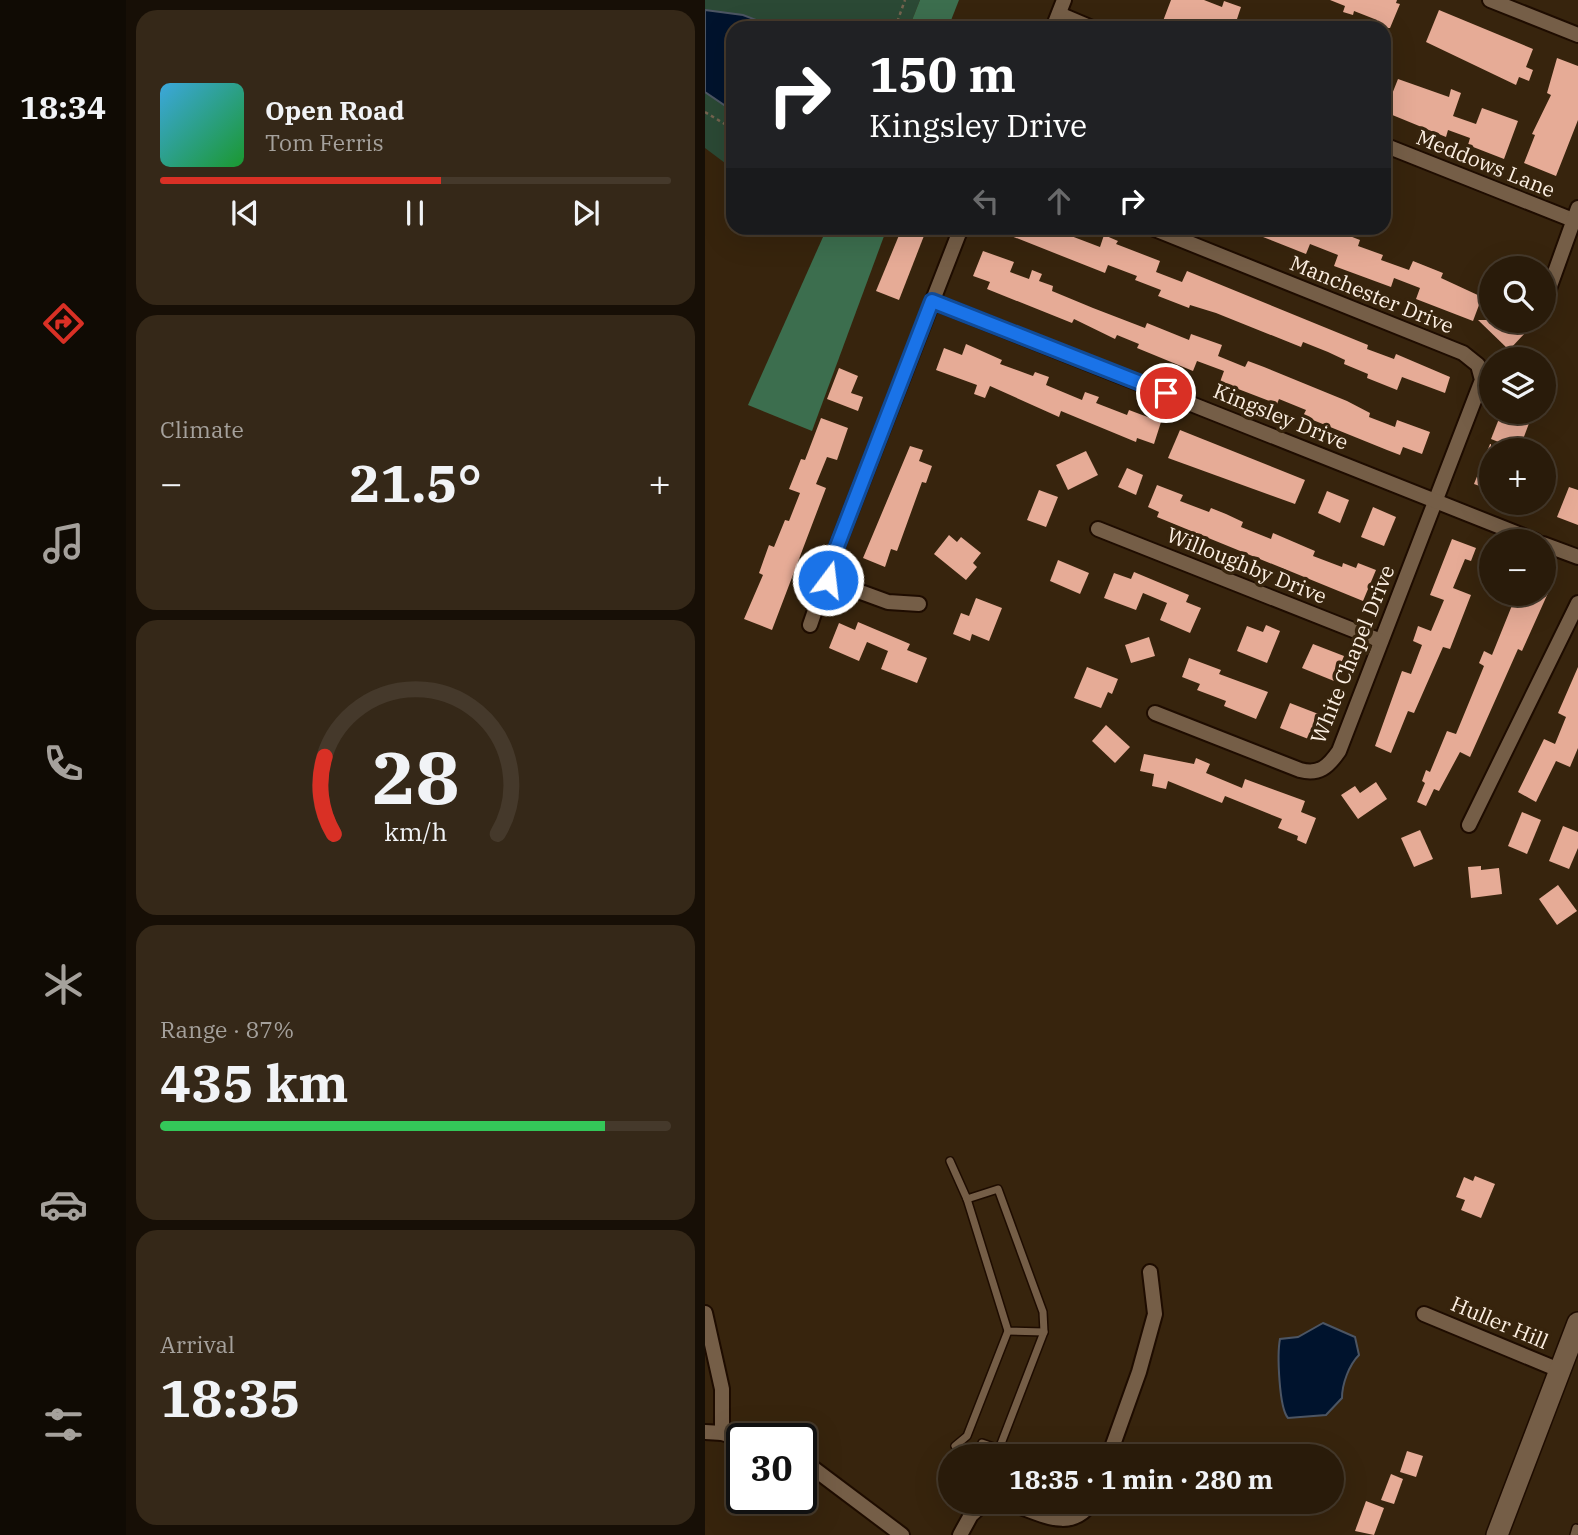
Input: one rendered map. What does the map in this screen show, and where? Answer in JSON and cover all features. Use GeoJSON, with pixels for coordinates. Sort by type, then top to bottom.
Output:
{"type":"FeatureCollection","features":[{"type":"Feature","properties":{"kind":"street"},"geometry":{"type":"LineString","coordinates":[[1056,21],[1064,0]]}},
{"type":"Feature","properties":{"kind":"street"},"geometry":{"type":"LineString","coordinates":[[1490,0],[1578,35]]}},
{"type":"Feature","properties":{"kind":"street","name":"Meddows Lane"},"geometry":{"type":"LineString","coordinates":[[1391,148],[1575,214]]}},
{"type":"Feature","properties":{"kind":"street"},"geometry":{"type":"LineString","coordinates":[[1556,267],[1575,214]]}},
{"type":"Feature","properties":{"kind":"street"},"geometry":{"type":"LineString","coordinates":[[810,625],[828,580],[836,549],[958,235]]}},
{"type":"Feature","properties":{"kind":"street","name":"Manchester Drive"},"geometry":{"type":"LineString","coordinates":[[1169,235],[1472,358],[1481,372],[1479,391],[1435,501]]}},
{"type":"Feature","properties":{"kind":"street","name":"Kingsley Drive"},"geometry":{"type":"LineString","coordinates":[[932,301],[1506,529]]}},
{"type":"Feature","properties":{"kind":"street","name":"White Chapel Drive"},"geometry":{"type":"LineString","coordinates":[[1155,713],[1299,770],[1317,772],[1327,766],[1339,751],[1435,501]]}},
{"type":"Feature","properties":{"kind":"street","name":"Willoughby Drive"},"geometry":{"type":"LineString","coordinates":[[1098,529],[1381,641]]}},
{"type":"Feature","properties":{"kind":"street"},"geometry":{"type":"LineString","coordinates":[[1556,549],[1578,557]]}},
{"type":"Feature","properties":{"kind":"street"},"geometry":{"type":"LineString","coordinates":[[828,580],[888,602],[919,604]]}},
{"type":"Feature","properties":{"kind":"street"},"geometry":{"type":"LineString","coordinates":[[1469,825],[1578,603]]}},
{"type":"Feature","properties":{"kind":"street"},"geometry":{"type":"LineString","coordinates":[[1113,1444],[1139,1372],[1155,1314],[1150,1272]]}},
{"type":"Feature","properties":{"kind":"street"},"geometry":{"type":"LineString","coordinates":[[705,1313],[722,1389],[722,1433]]}},
{"type":"Feature","properties":{"kind":"street","name":"Huller Hill"},"geometry":{"type":"LineString","coordinates":[[1424,1314],[1559,1370]]}},
{"type":"Feature","properties":{"kind":"street"},"geometry":{"type":"LineString","coordinates":[[1497,1535],[1578,1323]]}},
{"type":"Feature","properties":{"kind":"street"},"geometry":{"type":"LineString","coordinates":[[705,1433],[726,1434]]}},
{"type":"Feature","properties":{"kind":"street"},"geometry":{"type":"LineString","coordinates":[[817,1471],[902,1535]]}},
{"type":"Feature","properties":{"kind":"street"},"geometry":{"type":"LineString","coordinates":[[960,1535],[974,1514]]}},
{"type":"Feature","properties":{"kind":"street"},"geometry":{"type":"LineString","coordinates":[[1040,1514],[1063,1522],[1079,1518],[1082,1514]]}},
{"type":"Feature","properties":{"kind":"lane"},"geometry":{"type":"LineString","coordinates":[[950,1161],[966,1199],[1008,1331],[967,1436],[957,1444]]}},
{"type":"Feature","properties":{"kind":"lane"},"geometry":{"type":"LineString","coordinates":[[966,1199],[998,1189],[1043,1312],[1043,1332],[1001,1444]]}},
{"type":"Feature","properties":{"kind":"lane"},"geometry":{"type":"LineString","coordinates":[[1008,1331],[1043,1332]]}},
{"type":"Feature","properties":{"kind":"lane"},"geometry":{"type":"LineString","coordinates":[[967,1436],[982,1444]]}},
{"type":"Feature","properties":{"kind":"path"},"geometry":{"type":"LineString","coordinates":[[898,21],[905,0]]}},
{"type":"Feature","properties":{"kind":"path"},"geometry":{"type":"LineString","coordinates":[[705,112],[726,125]]}},
{"type":"Feature","properties":{"kind":"green space"},"geometry":{"type":"Polygon","coordinates":[[[705,0],[920,0],[912,21],[726,21],[726,164],[705,148],[705,0]]]}},
{"type":"Feature","properties":{"kind":"green space"},"geometry":{"type":"Polygon","coordinates":[[[920,0],[959,0],[951,21],[912,21],[920,0]]]}},
{"type":"Feature","properties":{"kind":"green space"},"geometry":{"type":"Polygon","coordinates":[[[824,235],[884,235],[812,431],[748,405],[824,235]]]}},
{"type":"Feature","properties":{"kind":"water"},"geometry":{"type":"Polygon","coordinates":[[[705,10],[743,15],[759,21],[726,21],[726,106],[705,92],[705,10]]]}},
{"type":"Feature","properties":{"kind":"water"},"geometry":{"type":"Polygon","coordinates":[[[1323,1323],[1355,1337],[1359,1355],[1347,1375],[1342,1398],[1326,1415],[1288,1418],[1281,1393],[1280,1339],[1298,1337],[1323,1323]]]}},
{"type":"Feature","properties":{"kind":"building"},"geometry":{"type":"Polygon","coordinates":[[[1171,0],[1204,0],[1222,7],[1224,1],[1241,7],[1236,21],[1163,21],[1171,0]]]}},
{"type":"Feature","properties":{"kind":"building"},"geometry":{"type":"Polygon","coordinates":[[[1330,0],[1397,0],[1396,3],[1400,4],[1391,26],[1391,21],[1377,21],[1354,11],[1353,15],[1343,12],[1345,6],[1330,0]]]}},
{"type":"Feature","properties":{"kind":"building"},"geometry":{"type":"Polygon","coordinates":[[[1439,10],[1533,49],[1526,67],[1533,70],[1529,81],[1519,77],[1516,85],[1426,42],[1439,10]]]}},
{"type":"Feature","properties":{"kind":"building"},"geometry":{"type":"Polygon","coordinates":[[[1557,58],[1578,66],[1578,120],[1556,176],[1524,163],[1535,135],[1532,134],[1551,95],[1547,93],[1557,58]]]}},
{"type":"Feature","properties":{"kind":"building"},"geometry":{"type":"Polygon","coordinates":[[[1398,79],[1449,97],[1451,89],[1461,93],[1453,116],[1476,124],[1482,108],[1518,121],[1504,159],[1468,145],[1470,138],[1448,130],[1446,137],[1391,114],[1391,97],[1398,79]]]}},
{"type":"Feature","properties":{"kind":"building"},"geometry":{"type":"Polygon","coordinates":[[[899,235],[924,235],[899,300],[876,291],[899,235]]]}},
{"type":"Feature","properties":{"kind":"building"},"geometry":{"type":"Polygon","coordinates":[[[1009,235],[1068,235],[1100,247],[1104,235],[1118,241],[1116,244],[1160,261],[1156,272],[1182,282],[1187,271],[1368,345],[1367,349],[1394,359],[1396,354],[1450,377],[1445,393],[1402,377],[1397,390],[1367,378],[1368,374],[1344,364],[1345,360],[1328,352],[1303,342],[1301,347],[1216,313],[1190,305],[1189,308],[1158,296],[1161,290],[1135,280],[1137,276],[1108,265],[1105,273],[1009,235]]]}},
{"type":"Feature","properties":{"kind":"building"},"geometry":{"type":"Polygon","coordinates":[[[1258,235],[1347,235],[1360,240],[1358,246],[1383,255],[1381,260],[1409,270],[1413,261],[1443,273],[1441,278],[1479,296],[1479,305],[1473,321],[1416,299],[1420,288],[1394,278],[1391,287],[1334,266],[1338,255],[1310,244],[1306,254],[1258,235]]]}},
{"type":"Feature","properties":{"kind":"building"},"geometry":{"type":"Polygon","coordinates":[[[983,251],[1014,262],[1010,272],[1029,279],[1032,270],[1042,274],[1039,281],[1053,286],[1052,291],[1093,308],[1145,328],[1147,323],[1189,340],[1191,334],[1222,345],[1218,356],[1245,367],[1248,361],[1264,367],[1347,401],[1370,413],[1369,417],[1395,427],[1397,420],[1430,432],[1422,454],[1403,447],[1400,455],[1303,416],[1306,410],[1279,399],[1277,404],[1220,382],[1224,371],[1197,361],[1193,371],[1137,348],[1139,344],[1117,335],[1115,339],[1074,319],[1072,323],[987,289],[990,282],[973,276],[983,251]]]}},
{"type":"Feature","properties":{"kind":"building"},"geometry":{"type":"Polygon","coordinates":[[[1491,333],[1525,333],[1512,347],[1506,347],[1491,333]]]}},
{"type":"Feature","properties":{"kind":"building"},"geometry":{"type":"Polygon","coordinates":[[[966,344],[1002,360],[1000,364],[1033,376],[1035,372],[1049,377],[1046,385],[1082,400],[1085,392],[1099,397],[1096,403],[1127,415],[1129,410],[1161,422],[1154,444],[1137,438],[1136,442],[1061,411],[1059,417],[990,386],[985,398],[974,394],[977,385],[936,370],[944,348],[962,355],[966,344]]]}},
{"type":"Feature","properties":{"kind":"building"},"geometry":{"type":"Polygon","coordinates":[[[839,368],[858,376],[851,393],[863,397],[858,411],[827,399],[839,368]]]}},
{"type":"Feature","properties":{"kind":"building"},"geometry":{"type":"Polygon","coordinates":[[[821,418],[848,428],[837,460],[827,457],[816,484],[826,488],[772,630],[744,619],[763,575],[759,573],[769,545],[774,547],[785,520],[789,521],[800,493],[789,489],[801,459],[805,460],[821,418]]]}},
{"type":"Feature","properties":{"kind":"building"},"geometry":{"type":"Polygon","coordinates":[[[1497,424],[1529,424],[1524,438],[1491,438],[1497,424]]]}},
{"type":"Feature","properties":{"kind":"building"},"geometry":{"type":"Polygon","coordinates":[[[1180,430],[1305,480],[1295,504],[1168,458],[1180,430]]]}},
{"type":"Feature","properties":{"kind":"building"},"geometry":{"type":"Polygon","coordinates":[[[910,446],[923,450],[919,461],[932,466],[926,483],[922,482],[897,551],[891,549],[885,567],[863,558],[910,446]]]}},
{"type":"Feature","properties":{"kind":"building"},"geometry":{"type":"Polygon","coordinates":[[[1086,451],[1098,475],[1068,490],[1056,465],[1086,451]]]}},
{"type":"Feature","properties":{"kind":"building"},"geometry":{"type":"Polygon","coordinates":[[[1127,468],[1143,475],[1136,495],[1118,487],[1127,468]]]}},
{"type":"Feature","properties":{"kind":"building"},"geometry":{"type":"Polygon","coordinates":[[[1479,472],[1479,486],[1474,484],[1479,472]]]}},
{"type":"Feature","properties":{"kind":"building"},"geometry":{"type":"Polygon","coordinates":[[[1157,485],[1183,495],[1180,501],[1209,512],[1211,508],[1243,522],[1241,527],[1271,539],[1273,533],[1315,551],[1313,556],[1342,567],[1343,563],[1356,568],[1358,563],[1376,570],[1363,601],[1157,517],[1159,512],[1148,507],[1157,485]]]}},
{"type":"Feature","properties":{"kind":"building"},"geometry":{"type":"Polygon","coordinates":[[[1569,487],[1578,490],[1578,525],[1557,517],[1569,487]]]}},
{"type":"Feature","properties":{"kind":"building"},"geometry":{"type":"Polygon","coordinates":[[[1039,490],[1058,497],[1046,527],[1027,520],[1039,490]]]}},
{"type":"Feature","properties":{"kind":"building"},"geometry":{"type":"Polygon","coordinates":[[[1327,491],[1349,500],[1340,523],[1318,513],[1327,491]]]}},
{"type":"Feature","properties":{"kind":"building"},"geometry":{"type":"Polygon","coordinates":[[[1373,507],[1396,517],[1384,546],[1361,537],[1373,507]]]}},
{"type":"Feature","properties":{"kind":"building"},"geometry":{"type":"Polygon","coordinates":[[[949,535],[957,542],[961,537],[981,553],[973,563],[977,567],[966,580],[934,554],[949,535]]]}},
{"type":"Feature","properties":{"kind":"building"},"geometry":{"type":"Polygon","coordinates":[[[1452,539],[1476,548],[1471,561],[1465,559],[1453,588],[1471,595],[1450,649],[1443,647],[1414,713],[1408,711],[1391,753],[1375,746],[1402,671],[1411,674],[1422,645],[1413,641],[1418,626],[1431,631],[1444,600],[1430,595],[1452,539]]]}},
{"type":"Feature","properties":{"kind":"building"},"geometry":{"type":"Polygon","coordinates":[[[1058,560],[1089,573],[1080,594],[1050,581],[1058,560]]]}},
{"type":"Feature","properties":{"kind":"building"},"geometry":{"type":"Polygon","coordinates":[[[1134,572],[1189,595],[1186,602],[1201,608],[1190,633],[1160,620],[1167,603],[1143,593],[1136,610],[1104,598],[1114,573],[1131,579],[1134,572]]]}},
{"type":"Feature","properties":{"kind":"building"},"geometry":{"type":"Polygon","coordinates":[[[976,598],[1002,608],[989,641],[972,634],[970,641],[953,634],[961,613],[969,616],[976,598]]]}},
{"type":"Feature","properties":{"kind":"building"},"geometry":{"type":"Polygon","coordinates":[[[1512,606],[1542,606],[1522,651],[1518,649],[1470,757],[1460,752],[1439,791],[1434,789],[1426,806],[1417,802],[1425,783],[1422,781],[1426,770],[1430,772],[1447,731],[1456,734],[1484,666],[1479,663],[1484,651],[1492,655],[1512,606]]]}},
{"type":"Feature","properties":{"kind":"building"},"geometry":{"type":"Polygon","coordinates":[[[858,622],[910,644],[907,650],[927,658],[917,683],[881,669],[888,651],[867,642],[859,661],[829,648],[839,623],[855,630],[858,622]]]}},
{"type":"Feature","properties":{"kind":"building"},"geometry":{"type":"Polygon","coordinates":[[[1266,625],[1280,631],[1267,663],[1237,651],[1247,626],[1263,632],[1266,625]]]}},
{"type":"Feature","properties":{"kind":"building"},"geometry":{"type":"Polygon","coordinates":[[[1149,637],[1155,656],[1131,663],[1125,645],[1149,637]]]}},
{"type":"Feature","properties":{"kind":"building"},"geometry":{"type":"Polygon","coordinates":[[[1313,644],[1344,656],[1334,681],[1302,668],[1313,644]]]}},
{"type":"Feature","properties":{"kind":"building"},"geometry":{"type":"Polygon","coordinates":[[[1189,658],[1221,670],[1219,674],[1268,692],[1256,719],[1224,706],[1226,701],[1197,690],[1200,684],[1182,677],[1189,658]]]}},
{"type":"Feature","properties":{"kind":"building"},"geometry":{"type":"Polygon","coordinates":[[[1087,667],[1118,679],[1112,694],[1108,692],[1101,708],[1074,698],[1087,667]]]}},
{"type":"Feature","properties":{"kind":"building"},"geometry":{"type":"Polygon","coordinates":[[[1578,667],[1578,748],[1570,767],[1556,761],[1536,802],[1518,792],[1544,739],[1555,744],[1566,717],[1558,713],[1578,667]]]}},
{"type":"Feature","properties":{"kind":"building"},"geometry":{"type":"Polygon","coordinates":[[[1290,703],[1321,715],[1311,740],[1280,728],[1290,703]]]}},
{"type":"Feature","properties":{"kind":"building"},"geometry":{"type":"Polygon","coordinates":[[[1106,725],[1130,747],[1115,763],[1092,741],[1106,725]]]}},
{"type":"Feature","properties":{"kind":"building"},"geometry":{"type":"Polygon","coordinates":[[[1144,754],[1194,764],[1196,758],[1210,764],[1206,773],[1242,788],[1245,779],[1305,801],[1301,812],[1316,818],[1306,844],[1297,840],[1298,836],[1278,828],[1282,819],[1225,796],[1222,803],[1168,781],[1166,789],[1152,786],[1154,774],[1140,771],[1144,754]]]}},
{"type":"Feature","properties":{"kind":"building"},"geometry":{"type":"Polygon","coordinates":[[[1376,782],[1387,799],[1358,819],[1341,795],[1355,786],[1360,793],[1376,782]]]}},
{"type":"Feature","properties":{"kind":"building"},"geometry":{"type":"Polygon","coordinates":[[[1522,812],[1541,820],[1527,854],[1508,846],[1522,812]]]}},
{"type":"Feature","properties":{"kind":"building"},"geometry":{"type":"Polygon","coordinates":[[[1563,826],[1578,832],[1578,848],[1569,869],[1549,861],[1563,826]]]}},
{"type":"Feature","properties":{"kind":"building"},"geometry":{"type":"Polygon","coordinates":[[[1420,830],[1433,859],[1414,867],[1401,838],[1420,830]]]}},
{"type":"Feature","properties":{"kind":"building"},"geometry":{"type":"Polygon","coordinates":[[[1481,866],[1481,870],[1499,868],[1502,894],[1471,898],[1468,867],[1481,866]]]}},
{"type":"Feature","properties":{"kind":"building"},"geometry":{"type":"Polygon","coordinates":[[[1558,885],[1577,911],[1557,925],[1539,899],[1558,885]]]}},
{"type":"Feature","properties":{"kind":"building"},"geometry":{"type":"Polygon","coordinates":[[[1475,1176],[1495,1184],[1481,1218],[1461,1210],[1465,1200],[1456,1197],[1464,1177],[1473,1181],[1475,1176]]]}},
{"type":"Feature","properties":{"kind":"building"},"geometry":{"type":"Polygon","coordinates":[[[1407,1451],[1423,1456],[1416,1477],[1400,1472],[1407,1451]]]}},
{"type":"Feature","properties":{"kind":"building"},"geometry":{"type":"Polygon","coordinates":[[[1391,1474],[1403,1479],[1394,1504],[1381,1500],[1391,1474]]]}},
{"type":"Feature","properties":{"kind":"building"},"geometry":{"type":"Polygon","coordinates":[[[1366,1501],[1384,1508],[1374,1535],[1355,1531],[1366,1501]]]}},
{"type":"Feature","properties":{"kind":"route"},"geometry":{"type":"LineString","coordinates":[[828,580],[836,549],[932,301],[1166,393]]}}]}
